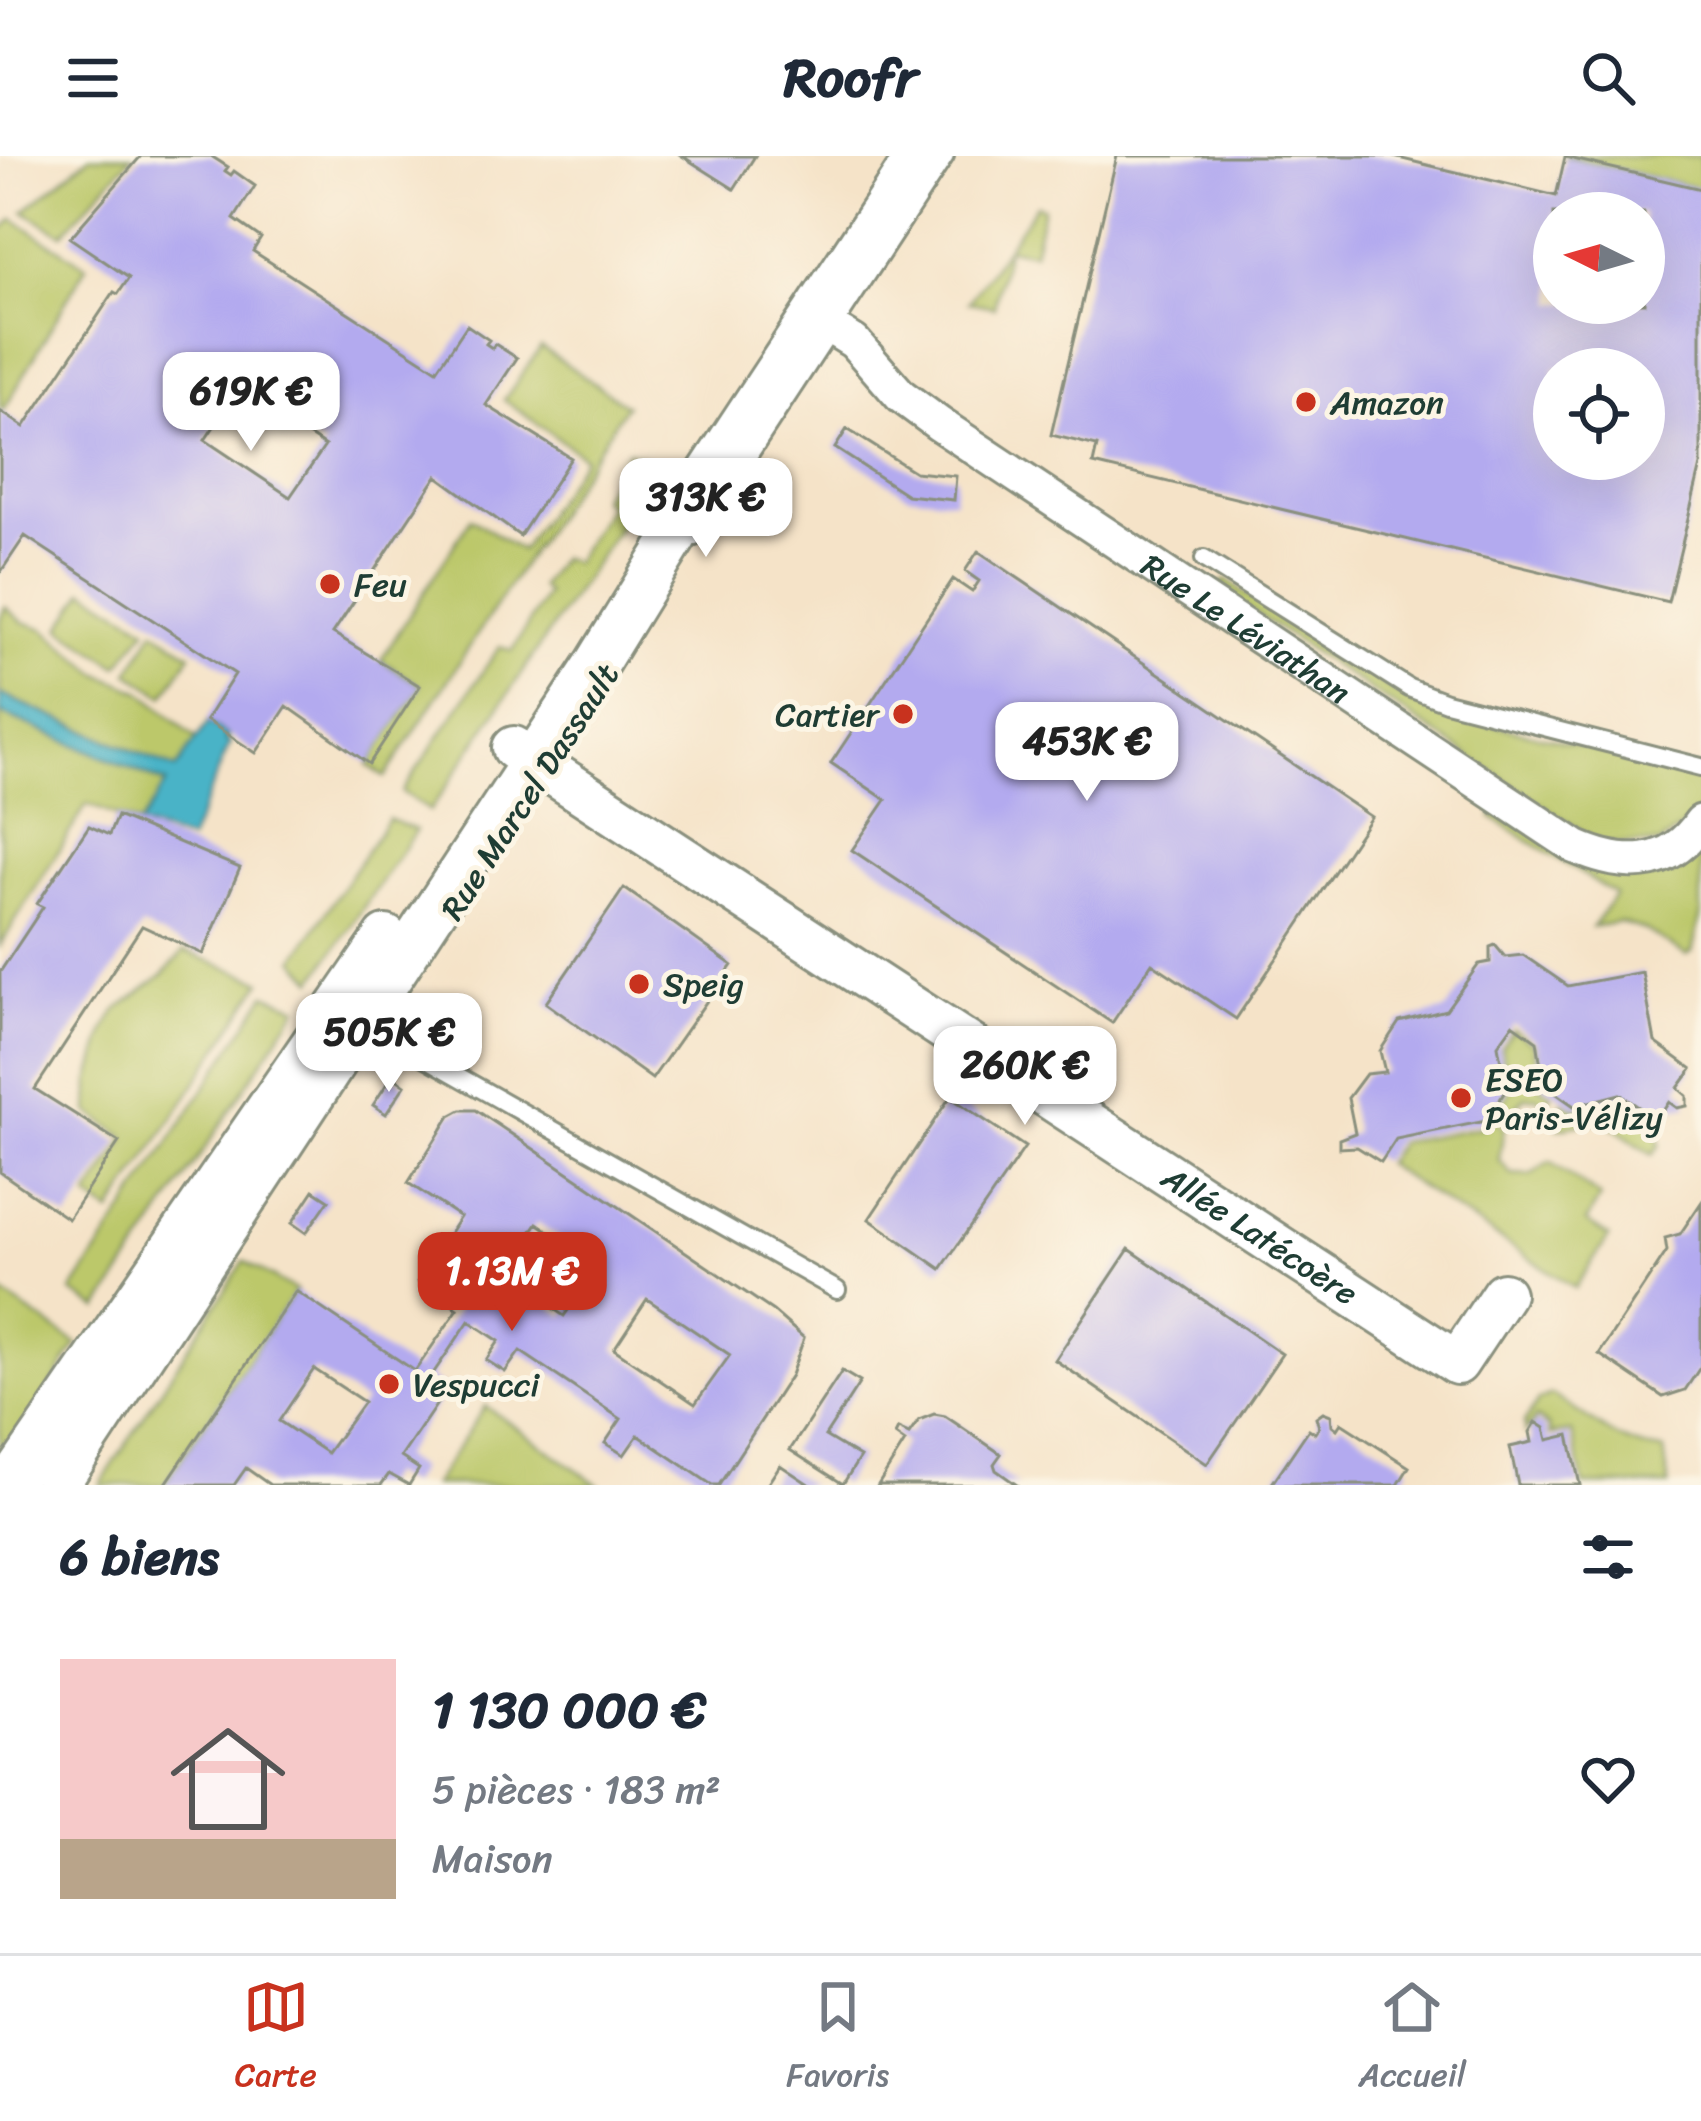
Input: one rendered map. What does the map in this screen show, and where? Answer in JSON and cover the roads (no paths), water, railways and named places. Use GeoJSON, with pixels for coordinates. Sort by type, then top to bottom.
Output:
{"type":"FeatureCollection","features":[{"type":"Feature","properties":{"kind":"street","name":"Rue Marcel Dassault"},"geometry":{"type":"LineString","coordinates":[[58,1466],[531,758],[662,529],[694,494],[940,159]]}},
{"type":"Feature","properties":{"kind":"street","name":"Rue Le Léviathan"},"geometry":{"type":"LineString","coordinates":[[822,322],[872,359],[901,396],[939,424],[1576,848],[1611,862],[1656,858],[1688,842],[1701,822]]}},
{"type":"Feature","properties":{"kind":"street","name":"Rue Marcel Dassault"},"geometry":{"type":"LineString","coordinates":[[9,1485],[382,943],[531,758]]}},
{"type":"Feature","properties":{"kind":"street","name":"Allée Latécoère"},"geometry":{"type":"LineString","coordinates":[[531,758],[1457,1363],[1503,1294]]}},
{"type":"Feature","properties":{"kind":"lane","name":"Rue Marcel Dassault"},"geometry":{"type":"LineString","coordinates":[[72,1485],[373,1028],[531,758],[822,322]]}},
{"type":"Feature","properties":{"kind":"lane"},"geometry":{"type":"LineString","coordinates":[[1204,559],[1409,688],[1446,702],[1701,767]]}},
{"type":"Feature","properties":{"kind":"lane","name":"Rue Marcel Dassault"},"geometry":{"type":"LineString","coordinates":[[58,1466],[372,976],[382,943]]}},
{"type":"Feature","properties":{"kind":"lane"},"geometry":{"type":"LineString","coordinates":[[373,1028],[837,1290]]}},
{"type":"Feature","properties":{"kind":"water"},"geometry":{"type":"Polygon","coordinates":[[[0,694],[176,769],[208,722],[228,736],[225,740],[230,743],[189,841],[140,825],[166,783],[0,713],[0,694]]]}},
{"type":"Feature","properties":{"kind":"place","name":"Amazon"},"geometry":{"type":"Point","coordinates":[1306,402]}},
{"type":"Feature","properties":{"kind":"place","name":"Feu"},"geometry":{"type":"Point","coordinates":[330,584]}},
{"type":"Feature","properties":{"kind":"place","name":"Cartier"},"geometry":{"type":"Point","coordinates":[903,714]}},
{"type":"Feature","properties":{"kind":"place","name":"Speig"},"geometry":{"type":"Point","coordinates":[639,984]}},
{"type":"Feature","properties":{"kind":"place","name":"ESEO Paris-Vélizy"},"geometry":{"type":"Point","coordinates":[1461,1098]}},
{"type":"Feature","properties":{"kind":"place","name":"Vespucci"},"geometry":{"type":"Point","coordinates":[389,1384]}}]}
